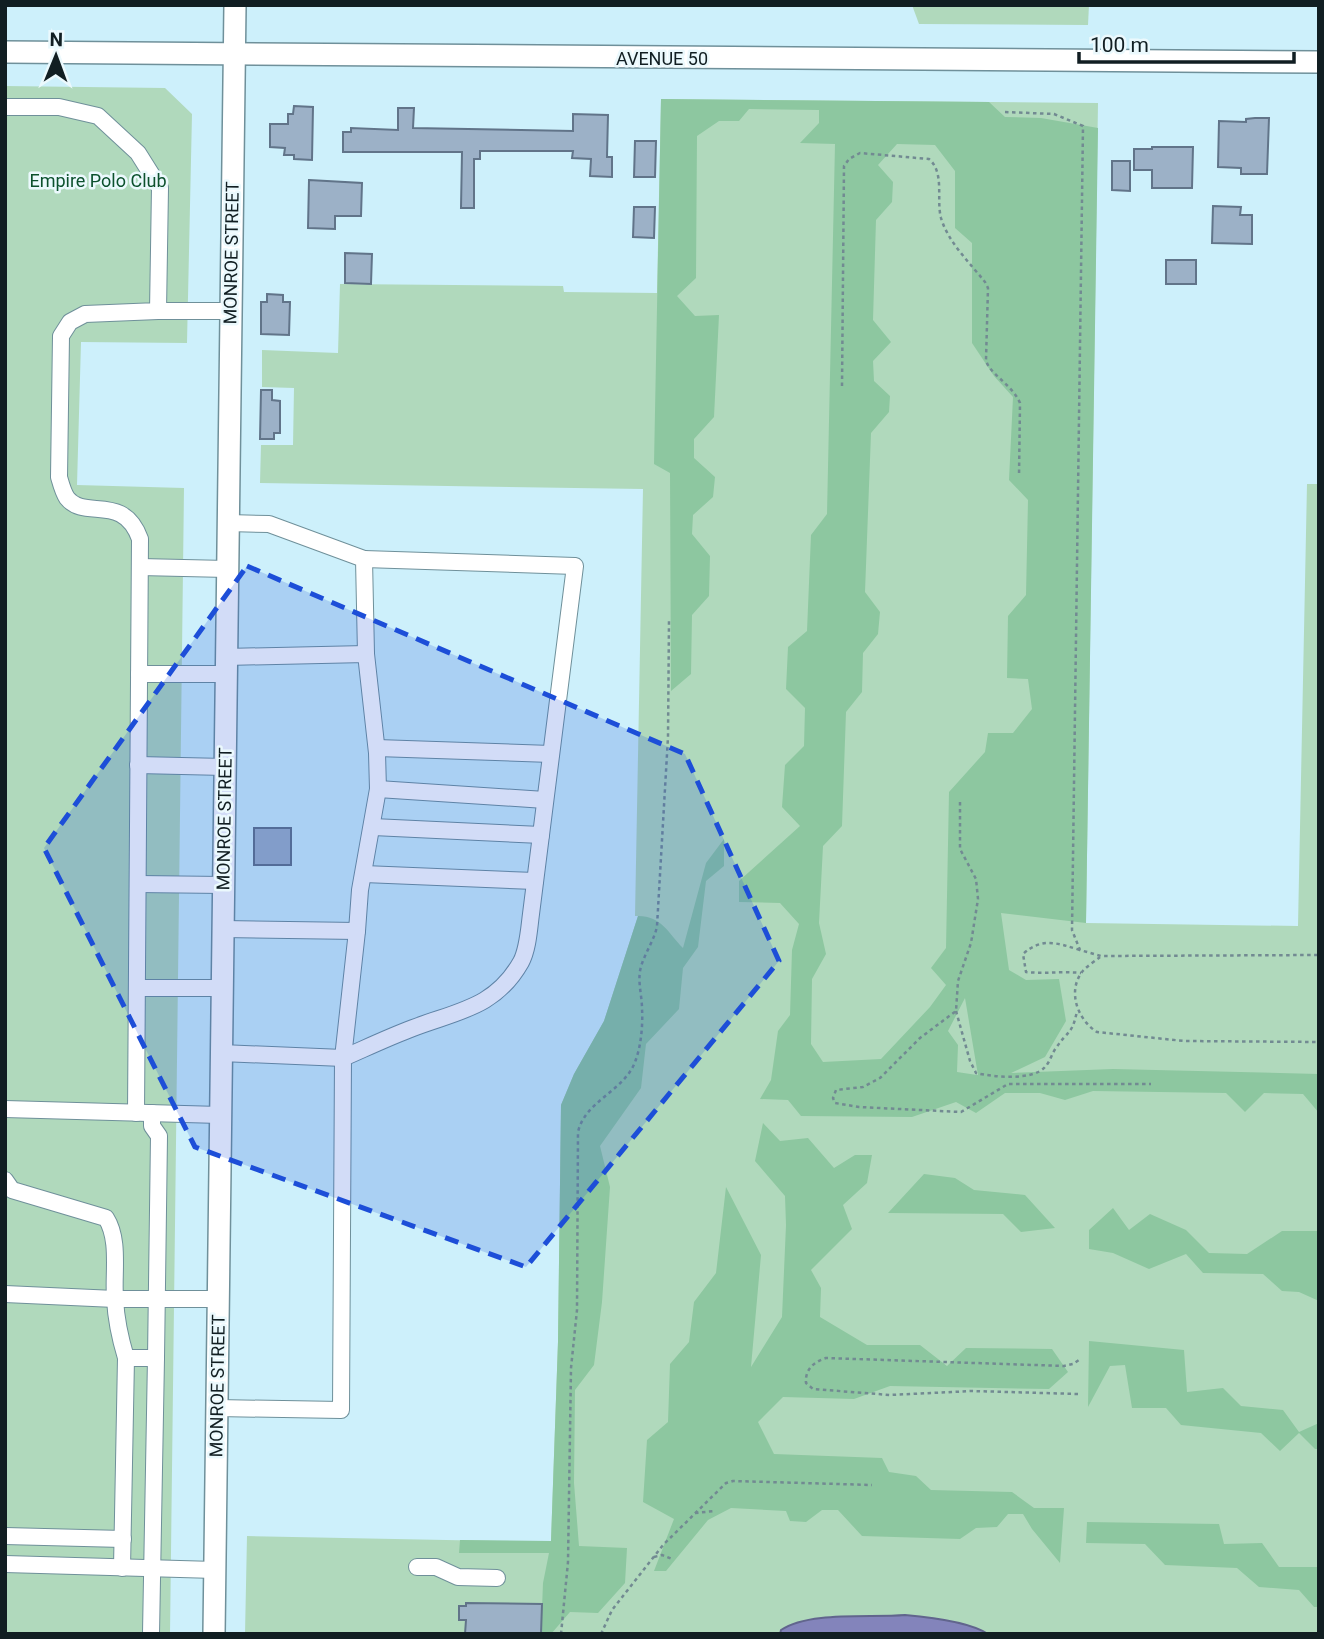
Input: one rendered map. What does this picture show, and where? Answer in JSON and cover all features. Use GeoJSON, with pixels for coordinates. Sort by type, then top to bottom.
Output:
{"type":"FeatureCollection","features":[{"type":"Feature","properties":{"kind":"main road","name":"MONROE STREET"},"geometry":{"type":"LineString","coordinates":[[214,1634],[235,5]]}},
{"type":"Feature","properties":{"kind":"main road","name":"AVENUE 50"},"geometry":{"type":"LineString","coordinates":[[5,52],[1319,62]]}},
{"type":"Feature","properties":{"kind":"lane"},"geometry":{"type":"LineString","coordinates":[[5,107],[59,107],[98,116],[138,153],[160,188],[158,311]]}},
{"type":"Feature","properties":{"kind":"lane"},"geometry":{"type":"LineString","coordinates":[[151,1634],[159,1136],[144,1113],[137,988],[140,539],[135,525],[119,512],[74,504],[66,496],[59,477],[61,336],[70,323],[85,314],[230,311]]}},
{"type":"Feature","properties":{"kind":"lane"},"geometry":{"type":"LineString","coordinates":[[221,1053],[343,1058],[414,1027],[464,1012],[483,1002],[513,974],[523,959],[535,881],[575,566],[364,558],[269,524],[228,523]]}},
{"type":"Feature","properties":{"kind":"lane"},"geometry":{"type":"LineString","coordinates":[[217,1408],[341,1410],[343,1058],[363,874],[378,789],[377,748],[366,654],[364,558]]}},
{"type":"Feature","properties":{"kind":"lane"},"geometry":{"type":"LineString","coordinates":[[140,566],[227,569]]}},
{"type":"Feature","properties":{"kind":"lane"},"geometry":{"type":"LineString","coordinates":[[139,674],[366,654]]}},
{"type":"Feature","properties":{"kind":"lane"},"geometry":{"type":"LineString","coordinates":[[377,748],[551,754]]}},
{"type":"Feature","properties":{"kind":"lane"},"geometry":{"type":"LineString","coordinates":[[138,765],[225,767]]}},
{"type":"Feature","properties":{"kind":"lane"},"geometry":{"type":"LineString","coordinates":[[378,789],[545,800]]}},
{"type":"Feature","properties":{"kind":"lane"},"geometry":{"type":"LineString","coordinates":[[373,827],[541,835]]}},
{"type":"Feature","properties":{"kind":"lane"},"geometry":{"type":"LineString","coordinates":[[363,874],[535,881]]}},
{"type":"Feature","properties":{"kind":"lane"},"geometry":{"type":"LineString","coordinates":[[138,884],[223,885]]}},
{"type":"Feature","properties":{"kind":"lane"},"geometry":{"type":"LineString","coordinates":[[223,929],[357,931]]}},
{"type":"Feature","properties":{"kind":"lane"},"geometry":{"type":"LineString","coordinates":[[137,988],[222,988]]}},
{"type":"Feature","properties":{"kind":"lane"},"geometry":{"type":"LineString","coordinates":[[5,1109],[220,1115]]}},
{"type":"Feature","properties":{"kind":"lane"},"geometry":{"type":"LineString","coordinates":[[5,1180],[12,1190],[106,1219],[113,1229],[115,1299],[119,1335],[126,1358],[122,1568]]}},
{"type":"Feature","properties":{"kind":"lane"},"geometry":{"type":"LineString","coordinates":[[5,1294],[115,1299],[218,1299]]}},
{"type":"Feature","properties":{"kind":"lane"},"geometry":{"type":"LineString","coordinates":[[126,1358],[156,1358]]}},
{"type":"Feature","properties":{"kind":"lane"},"geometry":{"type":"LineString","coordinates":[[5,1536],[123,1539]]}},
{"type":"Feature","properties":{"kind":"lane"},"geometry":{"type":"LineString","coordinates":[[5,1564],[215,1570]]}},
{"type":"Feature","properties":{"kind":"lane"},"geometry":{"type":"LineString","coordinates":[[417,1567],[436,1567],[458,1577],[497,1578]]}},
{"type":"Feature","properties":{"kind":"path"},"geometry":{"type":"LineString","coordinates":[[1005,112],[1054,114],[1083,126],[1072,930],[1080,950]]}},
{"type":"Feature","properties":{"kind":"path"},"geometry":{"type":"LineString","coordinates":[[842,386],[845,166],[849,159],[860,153],[929,159],[936,167],[940,209],[946,230],[988,288],[986,360],[988,367],[1007,383],[1020,403],[1019,476]]}},
{"type":"Feature","properties":{"kind":"path"},"geometry":{"type":"LineString","coordinates":[[561,1634],[568,1562],[571,1368],[577,1310],[578,1132],[580,1123],[588,1113],[631,1071],[638,1052],[642,1017],[640,969],[655,939],[657,926],[668,737],[669,620]]}},
{"type":"Feature","properties":{"kind":"path"},"geometry":{"type":"LineString","coordinates":[[960,802],[960,849],[976,880],[978,899],[971,943],[957,987],[956,1011],[976,1073],[991,1077],[1025,1076],[1045,1068],[1058,1045],[1073,1030],[1077,1011],[1076,991],[1082,973],[1101,956]]}},
{"type":"Feature","properties":{"kind":"path"},"geometry":{"type":"LineString","coordinates":[[1082,973],[1026,972],[1023,954],[1034,944],[1056,943],[1101,956],[1319,955]]}},
{"type":"Feature","properties":{"kind":"path"},"geometry":{"type":"LineString","coordinates":[[956,1011],[920,1038],[880,1078],[863,1087],[836,1090],[833,1098],[835,1103],[841,1106],[961,1112],[1008,1084],[1151,1084]]}},
{"type":"Feature","properties":{"kind":"path"},"geometry":{"type":"LineString","coordinates":[[1077,1011],[1086,1024],[1097,1032],[1184,1041],[1319,1042]]}},
{"type":"Feature","properties":{"kind":"path"},"geometry":{"type":"LineString","coordinates":[[1078,1394],[972,1391],[890,1395],[813,1389],[806,1383],[805,1376],[812,1366],[826,1358],[1064,1366],[1079,1360]]}},
{"type":"Feature","properties":{"kind":"path"},"geometry":{"type":"LineString","coordinates":[[601,1634],[612,1610],[654,1557],[720,1487],[733,1481],[872,1485]]}},
{"type":"Feature","properties":{"kind":"path"},"geometry":{"type":"LineString","coordinates":[[695,1513],[714,1511]]}},
{"type":"Feature","properties":{"kind":"path"},"geometry":{"type":"LineString","coordinates":[[654,1557],[662,1555],[672,1559]]}},
{"type":"Feature","properties":{"kind":"highlighted area"},"geometry":{"type":"Polygon","coordinates":[[[247,566],[685,754],[779,961],[526,1267],[195,1147],[44,848],[247,566]]]}},
{"type":"Feature","properties":{"kind":"green space"},"geometry":{"type":"Polygon","coordinates":[[[912,5],[1089,5],[1088,25],[919,24],[912,5]]]}},
{"type":"Feature","properties":{"kind":"green space","name":"Empire Polo Club"},"geometry":{"type":"Polygon","coordinates":[[[5,86],[165,88],[192,114],[187,343],[81,342],[77,485],[184,488],[170,1634],[5,1634],[5,86]]]}},
{"type":"Feature","properties":{"kind":"green space"},"geometry":{"type":"Polygon","coordinates":[[[661,99],[1098,103],[1086,923],[1298,926],[1307,484],[1319,484],[1319,1634],[245,1634],[247,1536],[551,1542],[558,1342],[561,1105],[574,1074],[604,1021],[638,916],[635,916],[643,489],[260,483],[261,445],[293,445],[294,388],[262,387],[262,350],[338,353],[340,284],[563,286],[564,292],[657,293],[661,99]]]}},
{"type":"Feature","properties":{"kind":"green space"},"geometry":{"type":"Polygon","coordinates":[[[661,99],[989,102],[1005,117],[1041,118],[1098,128],[1086,923],[1001,913],[1009,970],[1026,980],[1059,979],[1066,1021],[1045,1057],[1011,1073],[1113,1069],[1319,1074],[1319,1113],[1303,1094],[1264,1093],[1245,1112],[1226,1093],[1093,1091],[1065,1100],[1040,1093],[1005,1093],[976,1113],[956,1102],[912,1117],[801,1116],[788,1100],[760,1099],[771,1080],[778,1031],[790,1015],[792,950],[799,924],[780,903],[739,902],[739,881],[800,826],[782,807],[785,765],[804,746],[805,708],[786,689],[788,647],[807,631],[811,535],[827,514],[835,144],[800,143],[819,123],[819,110],[749,109],[739,121],[719,121],[697,136],[696,278],[677,296],[695,316],[719,315],[714,417],[694,439],[694,458],[715,477],[713,497],[693,515],[692,534],[710,556],[709,596],[692,615],[691,674],[671,691],[670,473],[654,464],[661,99]],[[897,144],[878,165],[893,182],[892,202],[876,220],[873,320],[891,342],[873,361],[874,381],[890,396],[889,412],[871,433],[865,592],[880,612],[878,634],[863,653],[862,692],[846,712],[842,826],[823,846],[819,923],[826,954],[812,979],[811,1044],[823,1062],[881,1059],[930,1007],[946,985],[931,968],[946,948],[949,792],[985,752],[988,733],[1013,733],[1032,709],[1028,679],[1007,678],[1008,616],[1026,595],[1028,500],[1009,480],[1013,397],[994,376],[972,343],[972,243],[955,228],[955,171],[935,145],[897,144]],[[965,998],[948,1031],[958,1045],[957,1072],[978,1075],[965,998]]]}},
{"type":"Feature","properties":{"kind":"green space"},"geometry":{"type":"Polygon","coordinates":[[[724,839],[724,866],[706,881],[698,947],[683,968],[679,1009],[646,1044],[641,1088],[600,1146],[610,1187],[602,1302],[594,1365],[575,1390],[574,1483],[579,1546],[627,1548],[625,1583],[598,1613],[570,1612],[551,1634],[541,1634],[543,1583],[549,1553],[459,1553],[460,1540],[551,1541],[558,1342],[561,1105],[574,1074],[604,1021],[638,916],[659,922],[683,948],[706,863],[724,839]]]}},
{"type":"Feature","properties":{"kind":"green space"},"geometry":{"type":"Polygon","coordinates":[[[763,1123],[780,1141],[808,1138],[834,1168],[855,1155],[872,1155],[867,1183],[843,1205],[852,1229],[811,1270],[821,1288],[820,1317],[867,1345],[920,1345],[947,1366],[966,1348],[1052,1349],[1068,1372],[1049,1389],[890,1386],[854,1399],[783,1397],[758,1422],[774,1454],[882,1458],[889,1472],[916,1476],[931,1490],[1012,1492],[1034,1508],[1064,1508],[1060,1563],[1023,1514],[1008,1514],[997,1527],[976,1528],[960,1539],[862,1536],[838,1510],[822,1510],[806,1522],[790,1521],[786,1511],[731,1508],[708,1520],[666,1571],[654,1571],[674,1519],[643,1502],[647,1440],[668,1422],[670,1364],[689,1342],[694,1302],[716,1273],[726,1187],[761,1255],[751,1367],[782,1317],[785,1196],[755,1161],[763,1123]]]}},
{"type":"Feature","properties":{"kind":"green space"},"geometry":{"type":"Polygon","coordinates":[[[924,1174],[955,1178],[974,1190],[1025,1195],[1055,1228],[1021,1232],[1003,1214],[888,1213],[924,1174]]]}},
{"type":"Feature","properties":{"kind":"green space"},"geometry":{"type":"Polygon","coordinates":[[[1113,1208],[1129,1230],[1150,1214],[1186,1230],[1209,1253],[1247,1254],[1282,1231],[1319,1231],[1319,1301],[1299,1292],[1282,1291],[1263,1274],[1203,1273],[1186,1254],[1149,1269],[1113,1253],[1089,1249],[1089,1230],[1113,1208]]]}},
{"type":"Feature","properties":{"kind":"green space"},"geometry":{"type":"Polygon","coordinates":[[[1089,1341],[1184,1350],[1187,1392],[1223,1388],[1241,1406],[1283,1410],[1299,1432],[1319,1423],[1319,1449],[1315,1449],[1299,1433],[1280,1451],[1261,1433],[1181,1425],[1166,1408],[1132,1408],[1125,1365],[1110,1366],[1088,1407],[1089,1341]]]}},
{"type":"Feature","properties":{"kind":"green space"},"geometry":{"type":"Polygon","coordinates":[[[1087,1522],[1219,1524],[1224,1544],[1262,1543],[1279,1567],[1319,1567],[1319,1607],[1314,1607],[1299,1590],[1259,1587],[1237,1568],[1165,1565],[1145,1544],[1086,1543],[1087,1522]]]}},
{"type":"Feature","properties":{"kind":"water"},"geometry":{"type":"Polygon","coordinates":[[[905,1615],[959,1623],[988,1634],[780,1634],[781,1630],[807,1620],[840,1616],[905,1615]]]}},
{"type":"Feature","properties":{"kind":"building"},"geometry":{"type":"Polygon","coordinates":[[[294,106],[313,107],[312,160],[294,159],[294,155],[284,155],[285,148],[270,147],[270,124],[288,124],[288,114],[293,114],[294,106]]]}},
{"type":"Feature","properties":{"kind":"building"},"geometry":{"type":"Polygon","coordinates":[[[398,108],[414,108],[413,128],[573,131],[573,114],[608,115],[607,157],[612,157],[612,177],[590,176],[591,159],[572,158],[573,151],[480,151],[480,159],[474,159],[474,208],[461,208],[462,152],[343,152],[343,132],[351,132],[351,128],[398,130],[398,108]]]}},
{"type":"Feature","properties":{"kind":"building"},"geometry":{"type":"Polygon","coordinates":[[[1269,118],[1267,174],[1241,174],[1241,168],[1218,167],[1219,121],[1246,122],[1246,119],[1269,118]]]}},
{"type":"Feature","properties":{"kind":"building"},"geometry":{"type":"Polygon","coordinates":[[[635,141],[656,141],[655,177],[634,177],[635,141]]]}},
{"type":"Feature","properties":{"kind":"building"},"geometry":{"type":"Polygon","coordinates":[[[1193,147],[1192,188],[1152,188],[1152,170],[1134,170],[1134,149],[1193,147]]]}},
{"type":"Feature","properties":{"kind":"building"},"geometry":{"type":"Polygon","coordinates":[[[1112,161],[1130,161],[1130,191],[1112,190],[1112,161]]]}},
{"type":"Feature","properties":{"kind":"building"},"geometry":{"type":"Polygon","coordinates":[[[309,180],[362,183],[361,216],[335,216],[335,229],[308,228],[309,180]]]}},
{"type":"Feature","properties":{"kind":"building"},"geometry":{"type":"Polygon","coordinates":[[[1213,206],[1241,207],[1240,215],[1252,215],[1252,244],[1212,243],[1213,206]]]}},
{"type":"Feature","properties":{"kind":"building"},"geometry":{"type":"Polygon","coordinates":[[[634,207],[655,207],[654,238],[633,237],[634,207]]]}},
{"type":"Feature","properties":{"kind":"building"},"geometry":{"type":"Polygon","coordinates":[[[345,253],[372,254],[371,284],[345,283],[345,253]]]}},
{"type":"Feature","properties":{"kind":"building"},"geometry":{"type":"Polygon","coordinates":[[[1166,260],[1196,260],[1196,284],[1166,284],[1166,260]]]}},
{"type":"Feature","properties":{"kind":"building"},"geometry":{"type":"Polygon","coordinates":[[[267,294],[283,295],[283,302],[290,302],[289,335],[261,334],[261,302],[267,302],[267,294]]]}},
{"type":"Feature","properties":{"kind":"building"},"geometry":{"type":"Polygon","coordinates":[[[261,390],[272,390],[272,400],[280,401],[280,433],[274,433],[274,439],[260,439],[261,390]]]}},
{"type":"Feature","properties":{"kind":"building"},"geometry":{"type":"Polygon","coordinates":[[[254,828],[291,828],[291,865],[254,865],[254,828]]]}},
{"type":"Feature","properties":{"kind":"building"},"geometry":{"type":"Polygon","coordinates":[[[466,1603],[542,1604],[541,1634],[465,1634],[466,1620],[459,1620],[459,1606],[466,1606],[466,1603]]]}}]}
